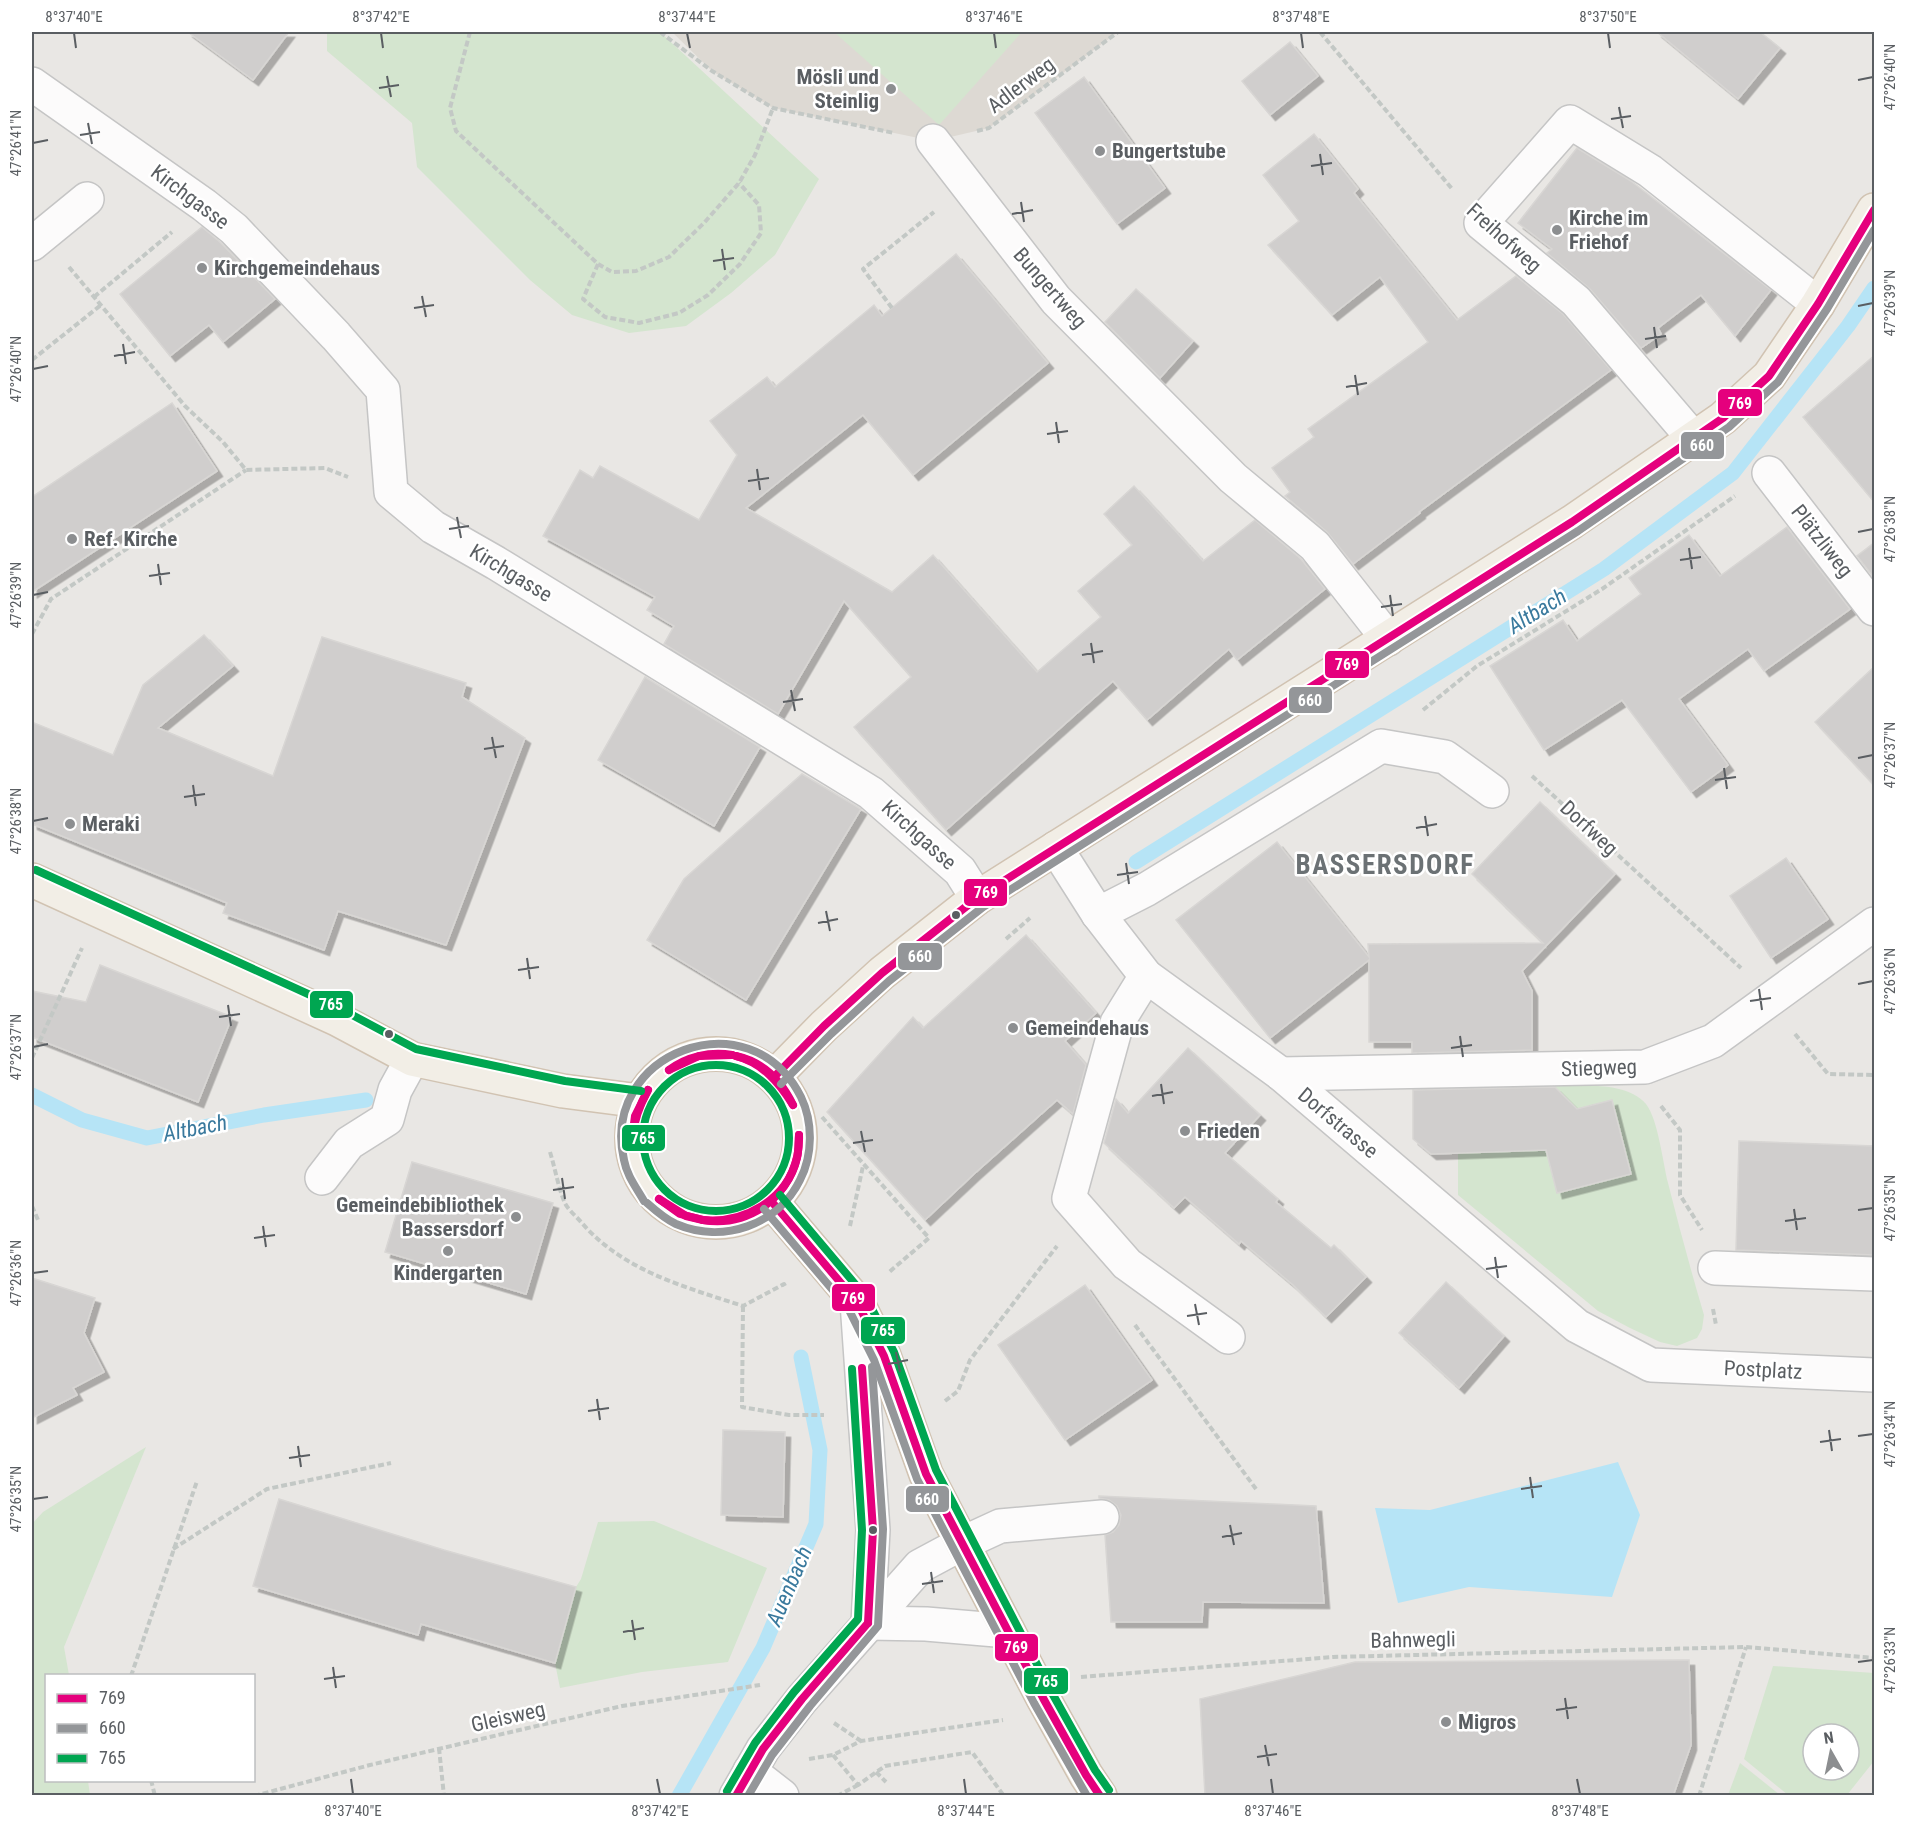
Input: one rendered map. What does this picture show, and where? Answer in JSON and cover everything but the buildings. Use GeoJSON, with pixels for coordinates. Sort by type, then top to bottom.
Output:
{"type":"FeatureCollection","features":[{"type":"Feature","properties":{"kind":"main road"},"geometry":{"type":"LineString","coordinates":[[774,1077],[824,1026],[882,973],[977,898],[1572,522],[1723,418],[1769,376],[1818,303],[1875,210]]}},
{"type":"Feature","properties":{"kind":"main road"},"geometry":{"type":"LineString","coordinates":[[32,880],[337,1019],[412,1059],[563,1091],[640,1101]]}},
{"type":"Feature","properties":{"kind":"main road"},"geometry":{"type":"LineString","coordinates":[[727,1054],[753,1062],[774,1077],[790,1097],[799,1122],[800,1149],[793,1174],[772,1202],[755,1213],[728,1222],[700,1221],[672,1211],[653,1195],[639,1174],[632,1150],[632,1125],[640,1101],[655,1079],[676,1064],[701,1055],[727,1054]]}},
{"type":"Feature","properties":{"kind":"main road"},"geometry":{"type":"LineString","coordinates":[[772,1202],[857,1302],[884,1356],[926,1474],[1008,1631],[1086,1775],[1100,1796]]}},
{"type":"Feature","properties":{"kind":"street","name":"Kirchgasse"},"geometry":{"type":"LineString","coordinates":[[32,84],[204,205],[242,237],[384,390],[391,492],[433,527],[496,563],[871,793],[960,871],[977,898]]}},
{"type":"Feature","properties":{"kind":"street"},"geometry":{"type":"LineString","coordinates":[[1481,223],[1570,122],[1650,171],[1818,303]]}},
{"type":"Feature","properties":{"kind":"street","name":"Bungertweg"},"geometry":{"type":"LineString","coordinates":[[933,141],[1056,300],[1233,478],[1315,546],[1388,639]]}},
{"type":"Feature","properties":{"kind":"street"},"geometry":{"type":"LineString","coordinates":[[32,244],[87,198]]}},
{"type":"Feature","properties":{"kind":"street","name":"Freihofweg"},"geometry":{"type":"LineString","coordinates":[[1481,223],[1576,301],[1694,439]]}},
{"type":"Feature","properties":{"kind":"street","name":"Plätzliweg"},"geometry":{"type":"LineString","coordinates":[[1768,472],[1875,609]]}},
{"type":"Feature","properties":{"kind":"street"},"geometry":{"type":"LineString","coordinates":[[1098,914],[1147,889],[1381,746],[1445,757],[1492,792]]}},
{"type":"Feature","properties":{"kind":"street","name":"Dorfstrasse"},"geometry":{"type":"LineString","coordinates":[[1056,848],[1098,914],[1146,976],[1281,1074],[1577,1326],[1652,1365]]}},
{"type":"Feature","properties":{"kind":"street","name":"Stiegweg"},"geometry":{"type":"LineString","coordinates":[[1281,1074],[1645,1067],[1713,1041],[1875,924]]}},
{"type":"Feature","properties":{"kind":"street"},"geometry":{"type":"LineString","coordinates":[[1146,976],[1117,1023],[1069,1198],[1127,1264],[1228,1337]]}},
{"type":"Feature","properties":{"kind":"street"},"geometry":{"type":"LineString","coordinates":[[322,1178],[349,1143],[387,1119],[395,1090],[412,1059]]}},
{"type":"Feature","properties":{"kind":"street"},"geometry":{"type":"LineString","coordinates":[[1715,1268],[1875,1274]]}},
{"type":"Feature","properties":{"kind":"street"},"geometry":{"type":"LineString","coordinates":[[857,1302],[873,1530],[868,1623]]}},
{"type":"Feature","properties":{"kind":"street","name":"Postplatz"},"geometry":{"type":"LineString","coordinates":[[1652,1365],[1875,1375]]}},
{"type":"Feature","properties":{"kind":"street"},"geometry":{"type":"LineString","coordinates":[[782,1796],[741,1789],[763,1749],[802,1699],[920,1566],[1008,1524],[1102,1517]]}},
{"type":"Feature","properties":{"kind":"street"},"geometry":{"type":"LineString","coordinates":[[868,1623],[926,1624],[1008,1631]]}},
{"type":"Feature","properties":{"kind":"path"},"geometry":{"type":"LineString","coordinates":[[470,32],[450,108],[456,131],[598,264],[612,273],[636,271],[669,257],[704,223],[739,183],[755,155],[773,108]]}},
{"type":"Feature","properties":{"kind":"path"},"geometry":{"type":"LineString","coordinates":[[660,32],[712,71],[773,108],[933,141]]}},
{"type":"Feature","properties":{"kind":"path","name":"Adlerweg"},"geometry":{"type":"LineString","coordinates":[[933,141],[988,128],[1118,32]]}},
{"type":"Feature","properties":{"kind":"path","name":"Freihofweg"},"geometry":{"type":"LineString","coordinates":[[1320,32],[1481,223]]}},
{"type":"Feature","properties":{"kind":"path"},"geometry":{"type":"LineString","coordinates":[[598,264],[583,299],[605,317],[639,323],[679,313],[708,296],[740,264],[761,233],[759,205],[739,183]]}},
{"type":"Feature","properties":{"kind":"path"},"geometry":{"type":"LineString","coordinates":[[892,308],[863,269],[967,185]]}},
{"type":"Feature","properties":{"kind":"path"},"geometry":{"type":"LineString","coordinates":[[94,297],[204,205]]}},
{"type":"Feature","properties":{"kind":"path"},"geometry":{"type":"LineString","coordinates":[[81,282],[185,406],[223,441],[246,470]]}},
{"type":"Feature","properties":{"kind":"path"},"geometry":{"type":"LineString","coordinates":[[32,360],[100,305]]}},
{"type":"Feature","properties":{"kind":"path"},"geometry":{"type":"LineString","coordinates":[[32,634],[51,599],[246,470],[325,468],[391,492]]}},
{"type":"Feature","properties":{"kind":"path"},"geometry":{"type":"LineString","coordinates":[[1444,692],[1477,666],[1602,589],[1768,472]]}},
{"type":"Feature","properties":{"kind":"path","name":"Dorfweg"},"geometry":{"type":"LineString","coordinates":[[1492,792],[1525,770],[1770,999]]}},
{"type":"Feature","properties":{"kind":"path"},"geometry":{"type":"LineString","coordinates":[[32,1058],[84,942]]}},
{"type":"Feature","properties":{"kind":"path"},"geometry":{"type":"LineString","coordinates":[[1770,999],[1828,1074],[1875,1075]]}},
{"type":"Feature","properties":{"kind":"path"},"geometry":{"type":"LineString","coordinates":[[1645,1067],[1652,1096],[1680,1130],[1680,1195],[1716,1253],[1715,1268]]}},
{"type":"Feature","properties":{"kind":"path"},"geometry":{"type":"LineString","coordinates":[[822,1117],[928,1238],[886,1275]]}},
{"type":"Feature","properties":{"kind":"path"},"geometry":{"type":"LineString","coordinates":[[550,1152],[565,1203],[592,1234],[626,1260],[659,1278],[743,1306],[784,1284]]}},
{"type":"Feature","properties":{"kind":"path"},"geometry":{"type":"LineString","coordinates":[[850,1226],[863,1165]]}},
{"type":"Feature","properties":{"kind":"path"},"geometry":{"type":"LineString","coordinates":[[942,1402],[958,1391],[970,1360],[1067,1233],[1069,1198]]}},
{"type":"Feature","properties":{"kind":"path"},"geometry":{"type":"LineString","coordinates":[[32,1206],[38,1220]]}},
{"type":"Feature","properties":{"kind":"path"},"geometry":{"type":"LineString","coordinates":[[743,1306],[742,1407],[789,1415],[824,1415]]}},
{"type":"Feature","properties":{"kind":"path"},"geometry":{"type":"LineString","coordinates":[[1130,1318],[1256,1489]]}},
{"type":"Feature","properties":{"kind":"path"},"geometry":{"type":"LineString","coordinates":[[173,1549],[267,1489],[391,1463]]}},
{"type":"Feature","properties":{"kind":"path"},"geometry":{"type":"LineString","coordinates":[[131,1674],[197,1481]]}},
{"type":"Feature","properties":{"kind":"path"},"geometry":{"type":"LineString","coordinates":[[1699,1796],[1746,1647]]}},
{"type":"Feature","properties":{"kind":"path","name":"Bahnwegli"},"geometry":{"type":"LineString","coordinates":[[1081,1677],[1333,1657],[1746,1647],[1875,1658]]}},
{"type":"Feature","properties":{"kind":"path","name":"Gleisweg"},"geometry":{"type":"LineString","coordinates":[[254,1796],[622,1706],[761,1685]]}},
{"type":"Feature","properties":{"kind":"path"},"geometry":{"type":"LineString","coordinates":[[826,1718],[861,1741]]}},
{"type":"Feature","properties":{"kind":"path"},"geometry":{"type":"LineString","coordinates":[[803,1759],[833,1755],[861,1741],[1003,1720]]}},
{"type":"Feature","properties":{"kind":"path"},"geometry":{"type":"LineString","coordinates":[[439,1749],[444,1796]]}},
{"type":"Feature","properties":{"kind":"path"},"geometry":{"type":"LineString","coordinates":[[837,1796],[858,1785],[885,1766],[972,1752],[1004,1796]]}},
{"type":"Feature","properties":{"kind":"path"},"geometry":{"type":"LineString","coordinates":[[833,1755],[858,1785]]}},
{"type":"Feature","properties":{"kind":"path"},"geometry":{"type":"LineString","coordinates":[[876,1772],[886,1782]]}},
{"type":"Feature","properties":{"kind":"shaded area","name":"Mösli und Steinlig"},"geometry":{"type":"Polygon","coordinates":[[[672,32],[1118,32],[989,128],[933,141],[773,108],[712,71],[672,32]]]}},
{"type":"Feature","properties":{"kind":"green space"},"geometry":{"type":"Polygon","coordinates":[[[327,32],[660,32],[819,179],[775,255],[731,293],[686,326],[629,333],[572,315],[530,280],[417,167],[412,123],[327,51],[327,32]]]}},
{"type":"Feature","properties":{"kind":"green space"},"geometry":{"type":"Polygon","coordinates":[[[834,32],[1022,32],[939,125],[834,32]]]}},
{"type":"Feature","properties":{"kind":"green space"},"geometry":{"type":"Polygon","coordinates":[[[1554,1086],[1603,1086],[1627,1091],[1646,1104],[1650,1111],[1657,1130],[1672,1200],[1704,1315],[1702,1329],[1697,1338],[1677,1346],[1660,1342],[1598,1311],[1458,1195],[1458,1153],[1570,1111],[1568,1101],[1554,1086]]]}},
{"type":"Feature","properties":{"kind":"green space"},"geometry":{"type":"Polygon","coordinates":[[[146,1447],[64,1647],[69,1674],[45,1674],[45,1782],[88,1782],[90,1795],[32,1795],[32,1524],[43,1512],[146,1447]]]}},
{"type":"Feature","properties":{"kind":"green space"},"geometry":{"type":"Polygon","coordinates":[[[654,1521],[767,1568],[728,1662],[642,1672],[560,1688],[555,1663],[576,1587],[581,1579],[598,1522],[654,1521]]]}},
{"type":"Feature","properties":{"kind":"green space"},"geometry":{"type":"Polygon","coordinates":[[[1773,1666],[1874,1673],[1874,1761],[1861,1777],[1861,1722],[1801,1722],[1801,1782],[1857,1782],[1847,1795],[1788,1795],[1744,1759],[1773,1666]]]}},
{"type":"Feature","properties":{"kind":"green space"},"geometry":{"type":"Polygon","coordinates":[[[1740,1763],[1780,1795],[1728,1795],[1740,1763]]]}},
{"type":"Feature","properties":{"kind":"water"},"geometry":{"type":"Polygon","coordinates":[[[1618,1462],[1640,1515],[1612,1597],[1469,1587],[1398,1603],[1375,1508],[1430,1510],[1618,1462]]]}},
{"type":"Feature","properties":{"kind":"waterway","name":"Altbach"},"geometry":{"type":"LineString","coordinates":[[1136,862],[1604,569],[1733,473],[1848,326],[1874,288]]}},
{"type":"Feature","properties":{"kind":"waterway","name":"Altbach"},"geometry":{"type":"LineString","coordinates":[[32,1095],[82,1120],[147,1138],[264,1115],[366,1100]]}},
{"type":"Feature","properties":{"kind":"waterway","name":"Auenbach"},"geometry":{"type":"LineString","coordinates":[[679,1796],[763,1648],[816,1524],[820,1450],[801,1357]]}},
{"type":"Feature","properties":{"kind":"transit line","name":"769"},"geometry":{"type":"LineString","coordinates":[[774,1077],[824,1026],[882,973],[977,898],[1572,522],[1723,418],[1769,376],[1818,304],[1874,210]]}},
{"type":"Feature","properties":{"kind":"transit line","name":"660"},"geometry":{"type":"LineString","coordinates":[[781,1084],[889,981],[983,907],[1578,531],[1729,427],[1778,382],[1827,309],[1874,230]]}},
{"type":"Feature","properties":{"kind":"transit line","name":"765"},"geometry":{"type":"LineString","coordinates":[[36,870],[341,1009],[416,1049],[565,1081],[641,1091]]}},
{"type":"Feature","properties":{"kind":"transit line","name":"660"},"geometry":{"type":"LineString","coordinates":[[644,1201],[625,1166],[622,1122],[634,1091],[656,1066],[684,1050],[716,1044],[748,1049],[778,1066],[801,1097],[808,1117],[810,1139],[807,1160],[800,1180],[778,1209],[747,1226],[730,1231],[712,1232],[694,1230],[676,1224],[647,1203]]}},
{"type":"Feature","properties":{"kind":"transit line","name":"769"},"geometry":{"type":"LineString","coordinates":[[669,1070],[699,1056],[732,1055]]}},
{"type":"Feature","properties":{"kind":"transit line","name":"769"},"geometry":{"type":"LineString","coordinates":[[669,1070],[699,1056],[732,1055]]}},
{"type":"Feature","properties":{"kind":"transit line","name":"769"},"geometry":{"type":"LineString","coordinates":[[736,1056],[755,1063],[770,1073],[783,1088],[793,1105]]}},
{"type":"Feature","properties":{"kind":"transit line","name":"769"},"geometry":{"type":"LineString","coordinates":[[736,1056],[754,1063],[769,1074],[793,1105]]}},
{"type":"Feature","properties":{"kind":"transit line","name":"765"},"geometry":{"type":"LineString","coordinates":[[716,1065],[744,1071],[767,1087],[783,1110],[789,1138],[783,1166],[767,1189],[744,1205],[716,1211],[688,1205],[665,1189],[649,1166],[643,1138],[649,1110],[665,1087],[688,1071],[716,1065]]}},
{"type":"Feature","properties":{"kind":"transit line","name":"769"},"geometry":{"type":"LineString","coordinates":[[632,1139],[635,1116],[648,1090]]}},
{"type":"Feature","properties":{"kind":"transit line","name":"769"},"geometry":{"type":"LineString","coordinates":[[632,1139],[637,1113],[648,1090]]}},
{"type":"Feature","properties":{"kind":"transit line","name":"769"},"geometry":{"type":"LineString","coordinates":[[703,1220],[734,1218],[762,1206],[774,1197],[792,1173],[798,1155],[799,1135]]}},
{"type":"Feature","properties":{"kind":"transit line","name":"769"},"geometry":{"type":"LineString","coordinates":[[703,1220],[722,1221],[741,1218],[757,1211],[772,1200],[792,1171],[798,1154],[799,1135]]}},
{"type":"Feature","properties":{"kind":"transit line","name":"765"},"geometry":{"type":"LineString","coordinates":[[780,1195],[866,1297],[894,1352],[936,1470],[1052,1693],[1095,1770],[1109,1790]]}},
{"type":"Feature","properties":{"kind":"transit line","name":"769"},"geometry":{"type":"LineString","coordinates":[[659,1199],[686,1216],[703,1220]]}},
{"type":"Feature","properties":{"kind":"transit line","name":"769"},"geometry":{"type":"LineString","coordinates":[[659,1199],[680,1214],[703,1220]]}},
{"type":"Feature","properties":{"kind":"transit line","name":"769"},"geometry":{"type":"LineString","coordinates":[[772,1202],[857,1302],[884,1356],[926,1474],[1043,1698],[1100,1796]]}},
{"type":"Feature","properties":{"kind":"transit line","name":"660"},"geometry":{"type":"LineString","coordinates":[[764,1209],[848,1308],[874,1360],[917,1479],[1034,1703],[1087,1796]]}},
{"type":"Feature","properties":{"kind":"transit line","name":"660"},"geometry":{"type":"LineString","coordinates":[[748,1796],[772,1755],[878,1626],[883,1529],[872,1367]]}},
{"type":"Feature","properties":{"kind":"transit line","name":"769"},"geometry":{"type":"LineString","coordinates":[[862,1368],[873,1530],[868,1623]]}},
{"type":"Feature","properties":{"kind":"transit line","name":"765"},"geometry":{"type":"LineString","coordinates":[[727,1791],[755,1743],[794,1692],[858,1619],[862,1530],[852,1369]]}},
{"type":"Feature","properties":{"kind":"transit line","name":"769"},"geometry":{"type":"LineString","coordinates":[[736,1796],[763,1749],[802,1699],[868,1623]]}},
{"type":"Feature","properties":{"kind":"place","name":"Mösli und Steinlig"},"geometry":{"type":"Point","coordinates":[891,89]}},
{"type":"Feature","properties":{"kind":"place","name":"Bungertstube"},"geometry":{"type":"Point","coordinates":[1100,151]}},
{"type":"Feature","properties":{"kind":"place","name":"Kirche im Friehof"},"geometry":{"type":"Point","coordinates":[1557,230]}},
{"type":"Feature","properties":{"kind":"place","name":"Kirchgemeindehaus"},"geometry":{"type":"Point","coordinates":[202,268]}},
{"type":"Feature","properties":{"kind":"place","name":"Ref. Kirche"},"geometry":{"type":"Point","coordinates":[72,539]}},
{"type":"Feature","properties":{"kind":"place","name":"Meraki"},"geometry":{"type":"Point","coordinates":[70,824]}},
{"type":"Feature","properties":{"kind":"place","name":"Gemeindehaus"},"geometry":{"type":"Point","coordinates":[1013,1028]}},
{"type":"Feature","properties":{"kind":"place","name":"Frieden"},"geometry":{"type":"Point","coordinates":[1185,1131]}},
{"type":"Feature","properties":{"kind":"place","name":"Gemeindebibliothek Bassersdorf"},"geometry":{"type":"Point","coordinates":[516,1217]}},
{"type":"Feature","properties":{"kind":"place","name":"Kindergarten"},"geometry":{"type":"Point","coordinates":[448,1251]}},
{"type":"Feature","properties":{"kind":"place","name":"Migros"},"geometry":{"type":"Point","coordinates":[1446,1722]}},
{"type":"Feature","properties":{"kind":"district","name":"BASSERSDORF"},"geometry":{"type":"Point","coordinates":[1385,865]}}]}
